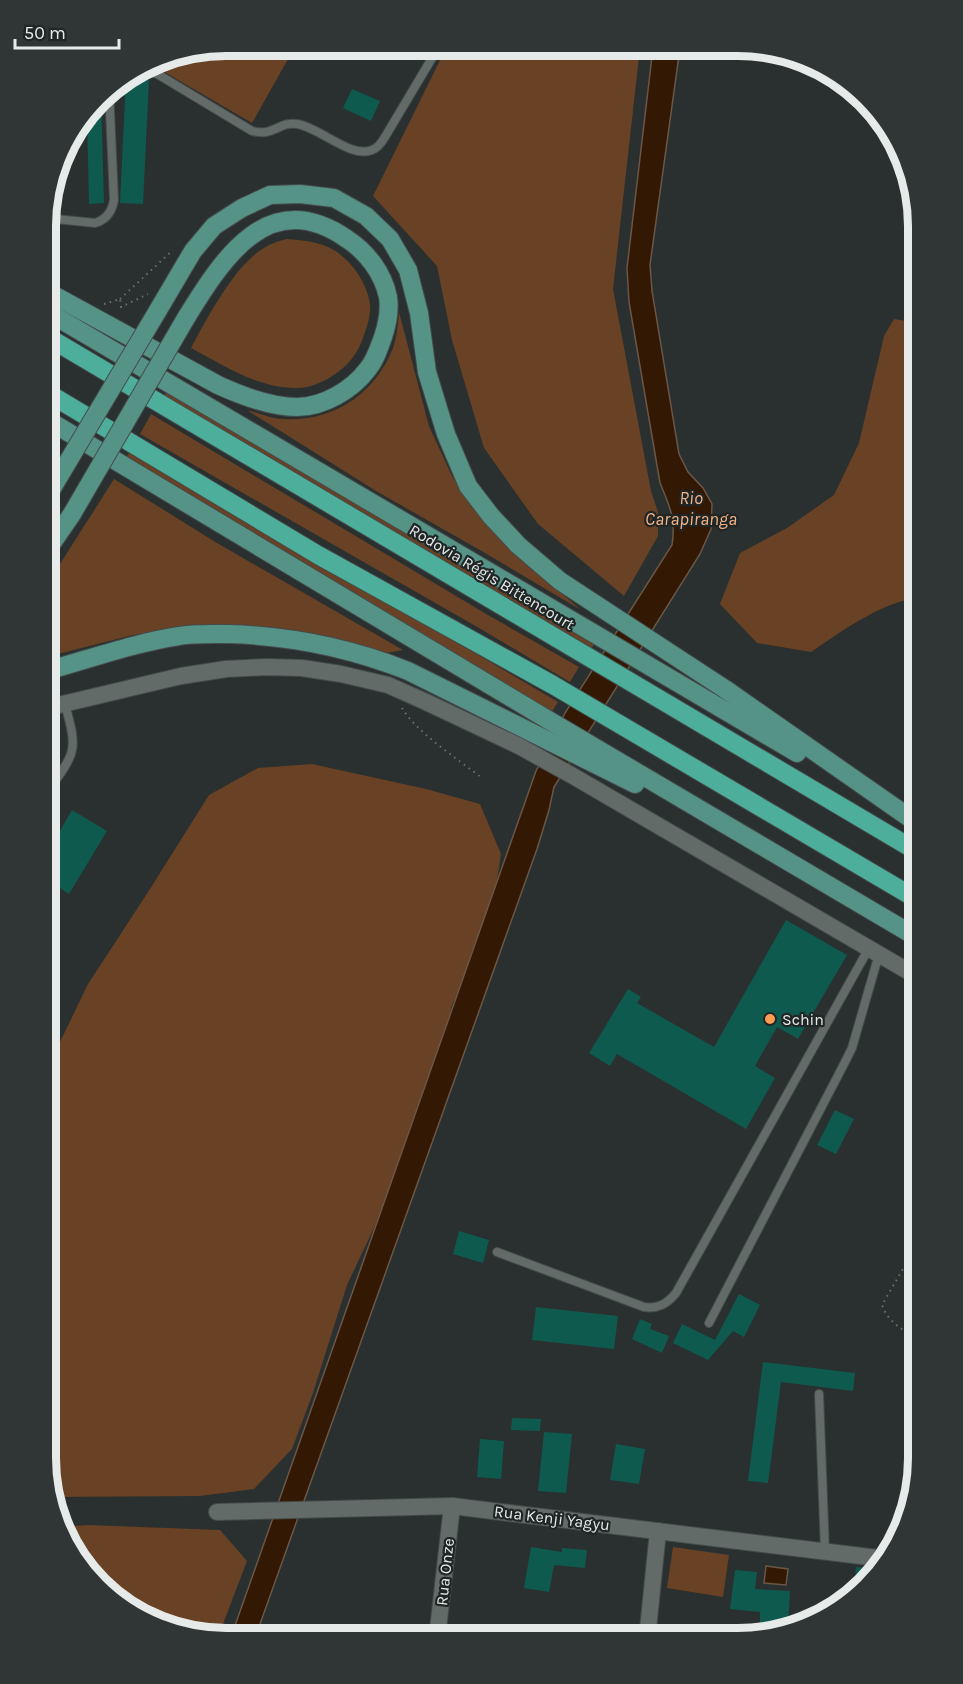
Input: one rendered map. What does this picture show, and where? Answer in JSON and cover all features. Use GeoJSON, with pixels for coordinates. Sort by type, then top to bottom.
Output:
{"type":"FeatureCollection","features":[{"type":"Feature","properties":{"kind":"highway","name":"Rodovia Régis Bittencourt"},"geometry":{"type":"LineString","coordinates":[[56,342],[908,846]]}},
{"type":"Feature","properties":{"kind":"highway"},"geometry":{"type":"LineString","coordinates":[[56,398],[318,555],[553,686],[907,894]]}},
{"type":"Feature","properties":{"kind":"main road"},"geometry":{"type":"LineString","coordinates":[[56,482],[193,251],[214,226],[242,208],[270,195],[300,194],[334,198],[366,216],[390,239],[408,270],[418,313],[427,372],[446,434],[468,486],[491,516],[518,544],[560,581],[725,689],[908,816]]}},
{"type":"Feature","properties":{"kind":"main road"},"geometry":{"type":"LineString","coordinates":[[56,296],[164,356],[218,385],[242,396],[297,407],[324,403],[354,384],[368,370],[378,352],[387,323],[388,298],[378,269],[358,246],[333,229],[306,221],[286,221],[266,226],[246,240],[227,257],[209,282],[186,318],[164,356],[72,514],[56,537]]}},
{"type":"Feature","properties":{"kind":"main road"},"geometry":{"type":"LineString","coordinates":[[56,317],[908,817]]}},
{"type":"Feature","properties":{"kind":"main road"},"geometry":{"type":"LineString","coordinates":[[56,425],[534,712],[584,750],[907,932]]}},
{"type":"Feature","properties":{"kind":"main road"},"geometry":{"type":"LineString","coordinates":[[56,668],[149,642],[196,634],[250,635],[298,640],[343,649],[384,662],[433,684],[523,739],[584,750]]}},
{"type":"Feature","properties":{"kind":"street"},"geometry":{"type":"LineString","coordinates":[[56,705],[181,676],[226,669],[302,668],[388,685],[523,739],[573,776],[907,971]]}},
{"type":"Feature","properties":{"kind":"street","name":"Rua Kenji Yagyu"},"geometry":{"type":"LineString","coordinates":[[217,1512],[452,1506],[875,1558]]}},
{"type":"Feature","properties":{"kind":"street","name":"Rua Onze"},"geometry":{"type":"LineString","coordinates":[[438,1628],[452,1506]]}},
{"type":"Feature","properties":{"kind":"street"},"geometry":{"type":"LineString","coordinates":[[647,1628],[658,1531]]}},
{"type":"Feature","properties":{"kind":"lane"},"geometry":{"type":"LineString","coordinates":[[152,72],[252,131],[261,134],[285,125],[299,124],[346,147],[362,152],[372,151],[385,137],[433,56]]}},
{"type":"Feature","properties":{"kind":"lane"},"geometry":{"type":"LineString","coordinates":[[56,219],[95,223],[102,220],[111,210],[114,200],[110,102]]}},
{"type":"Feature","properties":{"kind":"lane"},"geometry":{"type":"LineString","coordinates":[[56,779],[72,752],[73,741],[65,703]]}},
{"type":"Feature","properties":{"kind":"lane"},"geometry":{"type":"LineString","coordinates":[[497,1252],[644,1307],[651,1308],[667,1303],[676,1293],[874,951]]}},
{"type":"Feature","properties":{"kind":"lane"},"geometry":{"type":"LineString","coordinates":[[709,1323],[852,1048],[874,951]]}},
{"type":"Feature","properties":{"kind":"lane"},"geometry":{"type":"LineString","coordinates":[[819,1394],[825,1551]]}},
{"type":"Feature","properties":{"kind":"path"},"geometry":{"type":"LineString","coordinates":[[96,306],[120,299],[177,247]]}},
{"type":"Feature","properties":{"kind":"path"},"geometry":{"type":"LineString","coordinates":[[120,299],[121,307],[150,293],[158,309]]}},
{"type":"Feature","properties":{"kind":"path"},"geometry":{"type":"LineString","coordinates":[[388,685],[405,715],[482,778]]}},
{"type":"Feature","properties":{"kind":"path"},"geometry":{"type":"LineString","coordinates":[[907,1262],[882,1305],[885,1315],[907,1333]]}},
{"type":"Feature","properties":{"kind":"shaded area"},"geometry":{"type":"Polygon","coordinates":[[[215,56],[290,56],[252,123],[159,69],[182,61],[215,56]]]}},
{"type":"Feature","properties":{"kind":"shaded area"},"geometry":{"type":"Polygon","coordinates":[[[442,56],[639,56],[613,289],[651,491],[658,512],[658,536],[624,596],[538,524],[484,448],[452,340],[437,266],[373,196],[442,56]]]}},
{"type":"Feature","properties":{"kind":"shaded area"},"geometry":{"type":"Polygon","coordinates":[[[287,239],[319,244],[339,254],[353,267],[363,282],[370,304],[365,331],[352,359],[331,377],[315,385],[302,388],[269,385],[255,380],[191,348],[237,273],[261,250],[287,239]]]}},
{"type":"Feature","properties":{"kind":"shaded area"},"geometry":{"type":"Polygon","coordinates":[[[399,312],[429,426],[452,476],[472,507],[497,535],[581,610],[376,491],[247,410],[279,419],[301,419],[319,416],[350,402],[375,379],[385,364],[393,348],[399,312]]]}},
{"type":"Feature","properties":{"kind":"shaded area"},"geometry":{"type":"Polygon","coordinates":[[[894,319],[908,321],[908,600],[877,611],[811,652],[757,643],[720,604],[740,553],[787,528],[834,495],[859,443],[884,336],[894,319]]]}},
{"type":"Feature","properties":{"kind":"shaded area"},"geometry":{"type":"Polygon","coordinates":[[[167,391],[596,641],[590,651],[163,398],[167,391]]]}},
{"type":"Feature","properties":{"kind":"shaded area"},"geometry":{"type":"Polygon","coordinates":[[[151,414],[579,667],[570,682],[140,434],[151,414]]]}},
{"type":"Feature","properties":{"kind":"shaded area"},"geometry":{"type":"Polygon","coordinates":[[[131,450],[558,702],[551,713],[124,461],[131,450]]]}},
{"type":"Feature","properties":{"kind":"shaded area"},"geometry":{"type":"Polygon","coordinates":[[[114,479],[217,543],[403,650],[387,653],[307,633],[264,627],[213,625],[133,635],[56,654],[56,570],[114,479]]]}},
{"type":"Feature","properties":{"kind":"shaded area"},"geometry":{"type":"Polygon","coordinates":[[[312,764],[426,789],[480,804],[501,854],[493,907],[475,956],[452,1005],[440,1059],[381,1213],[347,1285],[313,1393],[292,1449],[254,1489],[200,1496],[61,1497],[56,1469],[56,1050],[88,984],[209,795],[258,768],[312,764]]]}},
{"type":"Feature","properties":{"kind":"shaded area"},"geometry":{"type":"Polygon","coordinates":[[[70,1526],[220,1530],[247,1561],[222,1628],[182,1623],[161,1616],[131,1600],[98,1570],[84,1553],[70,1526]]]}},
{"type":"Feature","properties":{"kind":"shaded area"},"geometry":{"type":"Polygon","coordinates":[[[673,1547],[729,1555],[723,1597],[667,1588],[673,1547]]]}},
{"type":"Feature","properties":{"kind":"water","name":"Rio Carapiranga"},"geometry":{"type":"Polygon","coordinates":[[[652,56],[679,56],[650,265],[652,291],[679,454],[688,472],[703,488],[712,504],[711,529],[700,554],[554,787],[537,849],[259,1628],[234,1628],[536,771],[565,713],[672,545],[673,520],[660,483],[629,302],[627,268],[652,56]]]}},
{"type":"Feature","properties":{"kind":"water"},"geometry":{"type":"Polygon","coordinates":[[[766,1566],[788,1569],[786,1585],[764,1583],[766,1566]]]}},
{"type":"Feature","properties":{"kind":"building"},"geometry":{"type":"Polygon","coordinates":[[[142,77],[149,78],[143,204],[120,203],[125,89],[142,77]]]}},
{"type":"Feature","properties":{"kind":"building"},"geometry":{"type":"Polygon","coordinates":[[[352,89],[380,101],[371,121],[343,108],[352,89]]]}},
{"type":"Feature","properties":{"kind":"building"},"geometry":{"type":"Polygon","coordinates":[[[101,111],[104,203],[89,204],[87,127],[101,111]]]}},
{"type":"Feature","properties":{"kind":"building"},"geometry":{"type":"Polygon","coordinates":[[[72,810],[107,831],[69,894],[56,886],[56,838],[72,810]]]}},
{"type":"Feature","properties":{"kind":"building","name":"Schin"},"geometry":{"type":"Polygon","coordinates":[[[786,920],[847,955],[798,1039],[777,1027],[755,1066],[775,1078],[746,1129],[617,1054],[610,1066],[589,1053],[628,989],[641,997],[637,1003],[714,1047],[786,920]]]}},
{"type":"Feature","properties":{"kind":"building"},"geometry":{"type":"Polygon","coordinates":[[[835,1110],[854,1119],[836,1154],[817,1145],[835,1110]]]}},
{"type":"Feature","properties":{"kind":"building"},"geometry":{"type":"Polygon","coordinates":[[[459,1231],[489,1240],[483,1263],[453,1254],[459,1231]]]}},
{"type":"Feature","properties":{"kind":"building"},"geometry":{"type":"Polygon","coordinates":[[[739,1294],[760,1305],[744,1337],[733,1331],[708,1360],[673,1343],[682,1324],[715,1340],[739,1294]]]}},
{"type":"Feature","properties":{"kind":"building"},"geometry":{"type":"Polygon","coordinates":[[[536,1307],[618,1316],[614,1349],[532,1340],[536,1307]]]}},
{"type":"Feature","properties":{"kind":"building"},"geometry":{"type":"Polygon","coordinates":[[[640,1319],[652,1324],[650,1329],[669,1336],[662,1353],[632,1339],[640,1319]]]}},
{"type":"Feature","properties":{"kind":"building"},"geometry":{"type":"Polygon","coordinates":[[[763,1362],[855,1373],[853,1391],[781,1382],[768,1483],[748,1481],[763,1362]]]}},
{"type":"Feature","properties":{"kind":"building"},"geometry":{"type":"Polygon","coordinates":[[[512,1418],[541,1419],[540,1431],[511,1430],[512,1418]]]}},
{"type":"Feature","properties":{"kind":"building"},"geometry":{"type":"Polygon","coordinates":[[[544,1432],[572,1434],[566,1493],[538,1491],[544,1432]]]}},
{"type":"Feature","properties":{"kind":"building"},"geometry":{"type":"Polygon","coordinates":[[[480,1439],[504,1441],[501,1479],[477,1477],[480,1439]]]}},
{"type":"Feature","properties":{"kind":"building"},"geometry":{"type":"Polygon","coordinates":[[[616,1444],[645,1449],[639,1484],[610,1480],[616,1444]]]}},
{"type":"Feature","properties":{"kind":"building"},"geometry":{"type":"Polygon","coordinates":[[[531,1547],[562,1552],[562,1548],[587,1550],[585,1568],[554,1565],[549,1592],[524,1588],[531,1547]]]}},
{"type":"Feature","properties":{"kind":"building"},"geometry":{"type":"Polygon","coordinates":[[[856,1567],[867,1568],[865,1570],[855,1580],[856,1567]]]}},
{"type":"Feature","properties":{"kind":"building"},"geometry":{"type":"Polygon","coordinates":[[[735,1570],[757,1572],[755,1589],[790,1591],[788,1620],[760,1625],[760,1612],[730,1609],[735,1570]]]}},
{"type":"Feature","properties":{"kind":"place","name":"Schin"},"geometry":{"type":"Point","coordinates":[770,1019]}}]}
